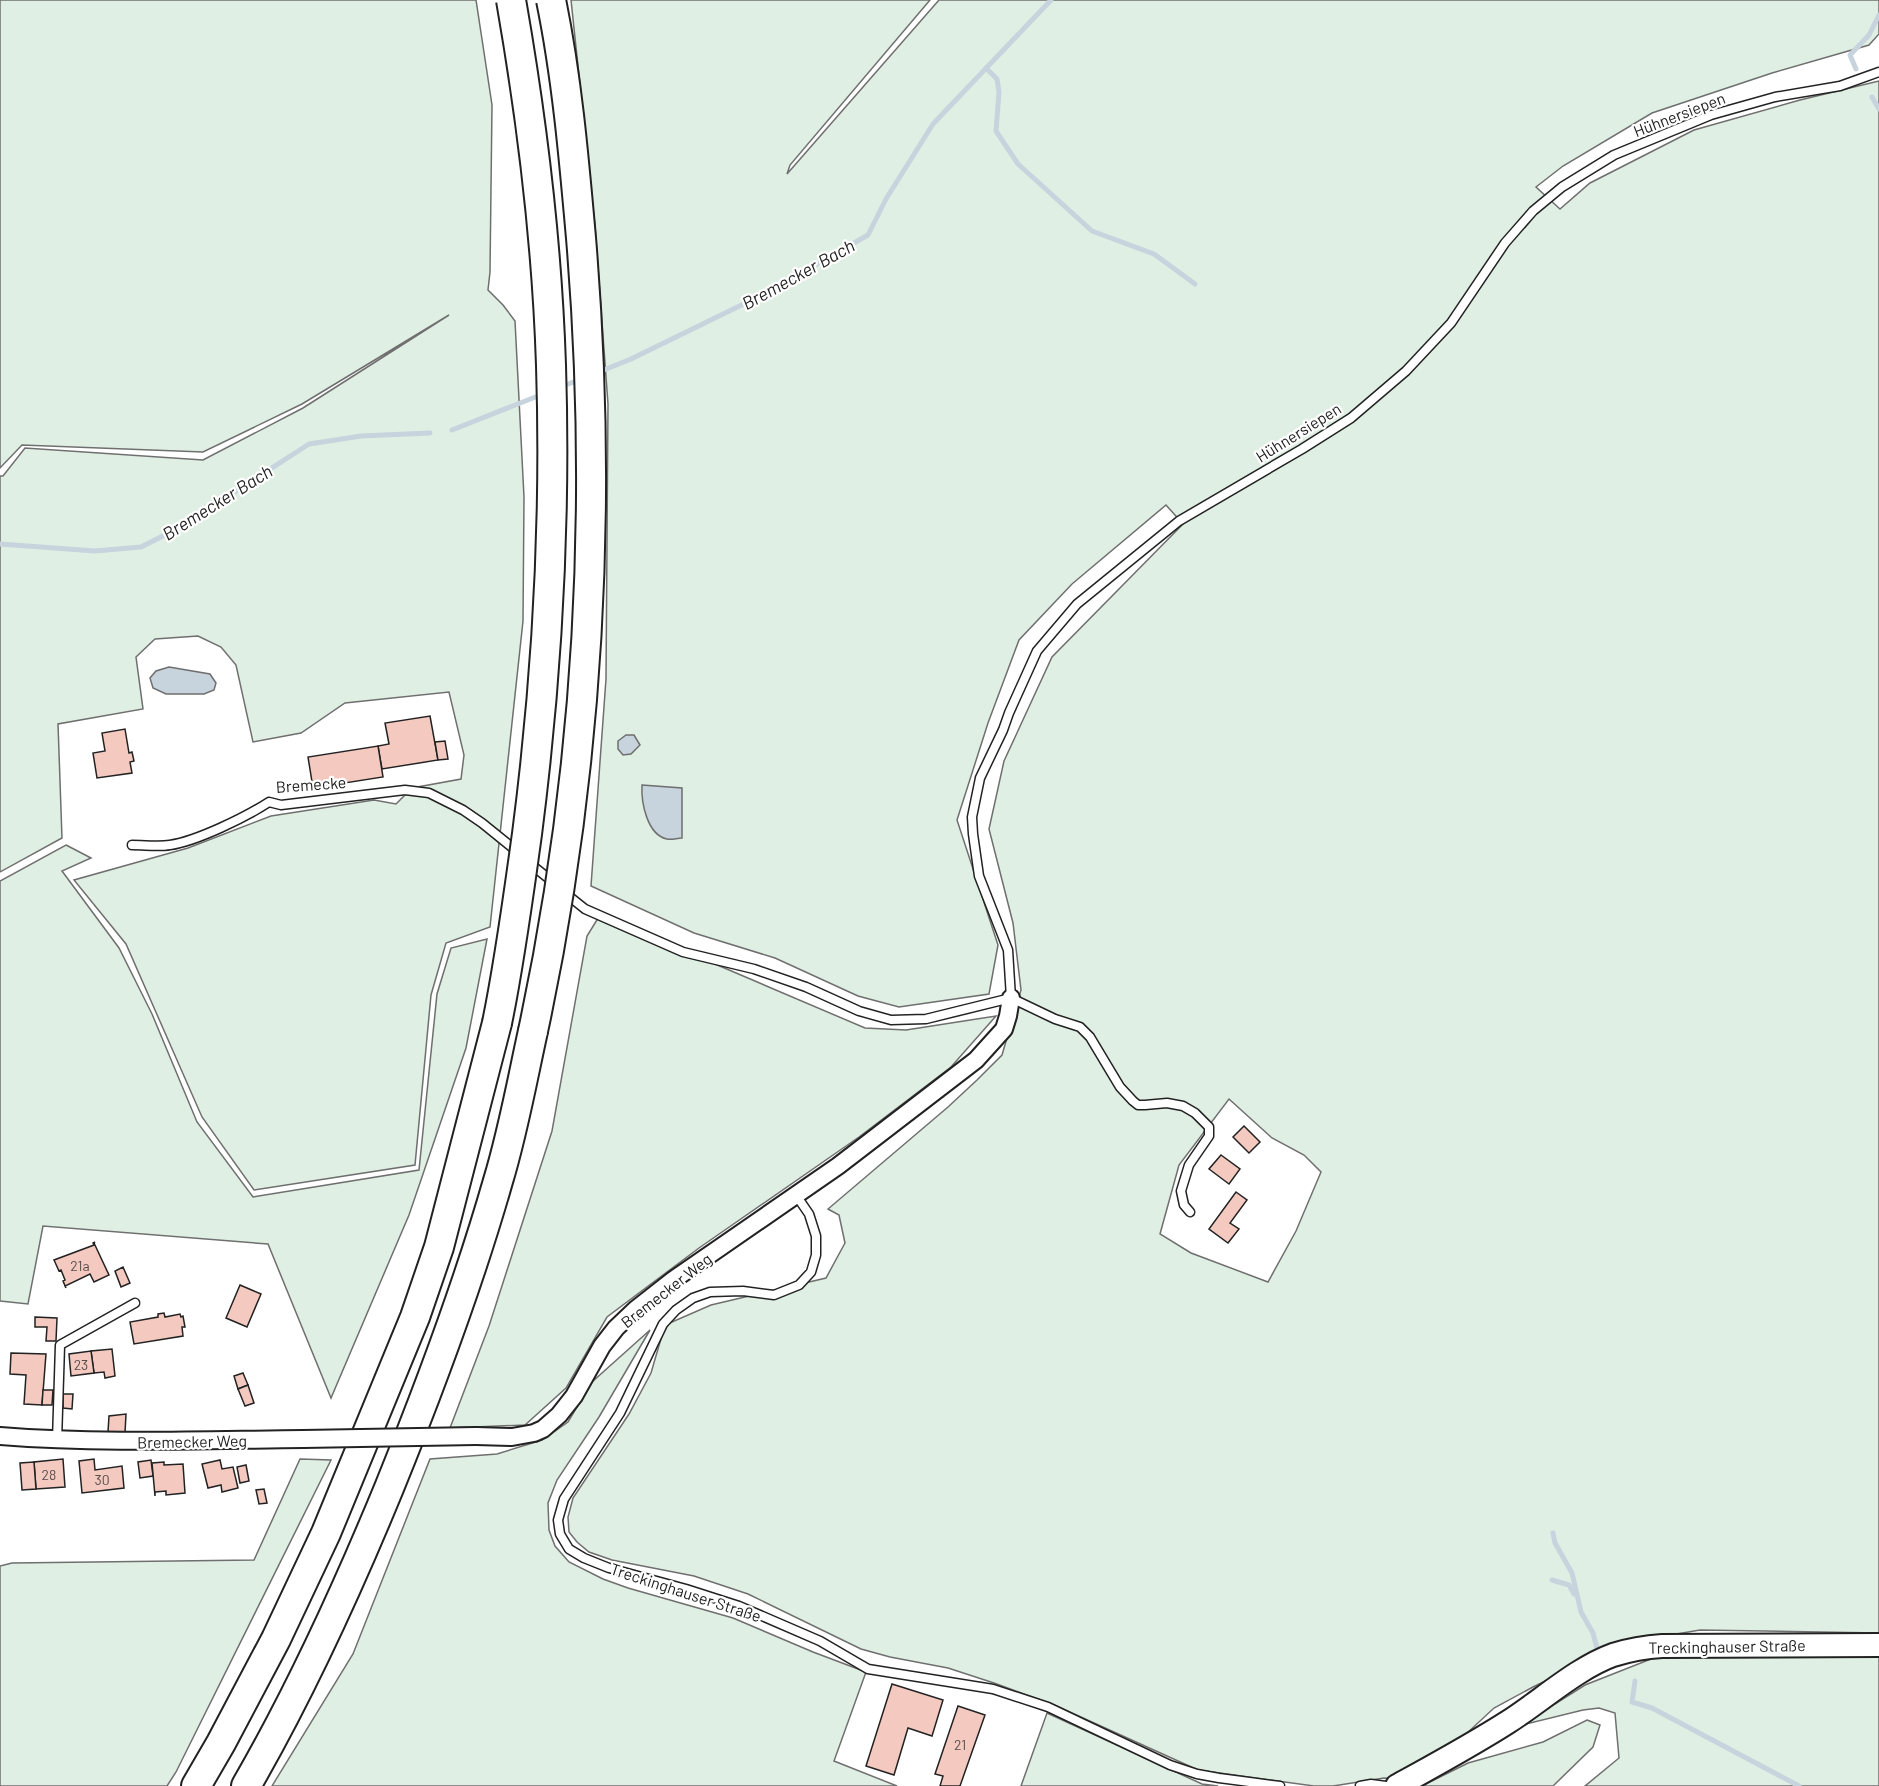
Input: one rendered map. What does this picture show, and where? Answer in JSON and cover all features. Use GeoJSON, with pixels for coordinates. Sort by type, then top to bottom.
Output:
{"type":"FeatureCollection","features":[{"type":"Feature","properties":{"kind":"highway"},"geometry":{"type":"LineString","coordinates":[[196,1786],[276,1639],[321,1544],[415,1317],[439,1247],[497,1023],[515,925],[533,788],[547,647],[553,506],[551,364],[542,223],[525,82],[511,0]]}},
{"type":"Feature","properties":{"kind":"highway"},"geometry":{"type":"LineString","coordinates":[[246,1786],[311,1663],[354,1570],[419,1414],[455,1320],[499,1179],[533,1031],[561,889],[578,760],[587,610],[591,461],[587,311],[575,162],[551,0]]}},
{"type":"Feature","properties":{"kind":"main road","name":"Treckinghauser Straße"},"geometry":{"type":"LineString","coordinates":[[1397,1786],[1499,1728],[1590,1666],[1619,1653],[1662,1646],[1879,1645]]}},
{"type":"Feature","properties":{"kind":"street","name":"Bremecker Weg"},"geometry":{"type":"LineString","coordinates":[[0,1436],[57,1441],[119,1442],[512,1437],[534,1433],[543,1429],[559,1415],[615,1328],[673,1280],[837,1166],[976,1060],[1004,1029],[1011,998]]}},
{"type":"Feature","properties":{"kind":"lane","name":"Hühnersiepen"},"geometry":{"type":"LineString","coordinates":[[1011,998],[1008,950],[979,876],[972,817],[980,778],[1037,651],[1077,604],[1179,521],[1350,418],[1406,371],[1451,323],[1505,243],[1533,211],[1562,187],[1614,155],[1711,115],[1775,98],[1840,86],[1879,72]]}},
{"type":"Feature","properties":{"kind":"lane","name":"Bremecke"},"geometry":{"type":"LineString","coordinates":[[132,845],[170,845],[193,838],[250,814],[269,802],[281,804],[405,790],[429,793],[463,810],[482,823],[585,909],[683,952],[754,969],[806,987],[859,1011],[891,1020],[926,1019],[1011,998]]}},
{"type":"Feature","properties":{"kind":"lane"},"geometry":{"type":"LineString","coordinates":[[1011,998],[1055,1019],[1080,1027],[1090,1038],[1120,1087],[1138,1105],[1167,1103],[1183,1106],[1195,1113],[1209,1127],[1209,1136],[1189,1165],[1181,1191],[1184,1205],[1190,1212]]}},
{"type":"Feature","properties":{"kind":"lane","name":"Treckinghauser Straße"},"geometry":{"type":"LineString","coordinates":[[796,1195],[809,1214],[816,1236],[816,1255],[811,1272],[798,1286],[774,1294],[743,1291],[710,1292],[693,1298],[676,1310],[663,1324],[620,1413],[564,1499],[558,1520],[561,1534],[569,1549],[609,1568],[739,1606],[820,1641],[868,1669],[993,1689],[1048,1707],[1179,1768],[1219,1778],[1280,1786]]}},
{"type":"Feature","properties":{"kind":"lane"},"geometry":{"type":"LineString","coordinates":[[57,1441],[60,1345],[135,1303]]}},
{"type":"Feature","properties":{"kind":"lane"},"geometry":{"type":"LineString","coordinates":[[1360,1786],[1371,1784],[1386,1786]]}},
{"type":"Feature","properties":{"kind":"green space"},"geometry":{"type":"Polygon","coordinates":[[[0,0],[476,0],[492,105],[488,290],[515,321],[524,497],[523,621],[490,927],[446,943],[431,995],[415,1165],[254,1190],[202,1117],[126,944],[74,880],[188,848],[271,816],[374,800],[396,804],[412,788],[461,779],[464,755],[449,692],[345,703],[301,733],[253,742],[236,665],[221,647],[198,636],[155,639],[136,657],[143,709],[58,724],[62,838],[0,872],[0,476],[3,476],[25,448],[203,460],[303,408],[449,315],[302,404],[203,452],[22,445],[0,468],[0,0]]]}},
{"type":"Feature","properties":{"kind":"green space"},"geometry":{"type":"Polygon","coordinates":[[[571,0],[930,0],[790,165],[787,174],[939,0],[1879,0],[1879,34],[1869,45],[1772,73],[1652,113],[1563,166],[1536,187],[1560,209],[1590,183],[1694,130],[1800,100],[1879,81],[1879,1633],[1700,1630],[1613,1648],[1494,1708],[1451,1748],[1396,1779],[1384,1778],[1333,1786],[1314,1786],[1198,1770],[1052,1704],[948,1668],[861,1649],[748,1594],[694,1576],[612,1560],[589,1552],[577,1542],[569,1532],[568,1517],[573,1498],[629,1414],[651,1373],[665,1325],[711,1305],[826,1278],[845,1243],[839,1215],[828,1209],[948,1107],[1002,1055],[1021,990],[1013,923],[989,829],[1004,761],[1052,657],[1183,524],[1166,505],[1072,584],[1019,640],[988,723],[957,820],[998,945],[989,994],[899,1007],[858,996],[775,958],[694,933],[591,886],[606,679],[608,404],[595,226],[571,0]],[[1229,1099],[1179,1165],[1160,1234],[1191,1253],[1268,1282],[1296,1231],[1321,1172],[1304,1155],[1272,1138],[1229,1099]]]}},
{"type":"Feature","properties":{"kind":"green space"},"geometry":{"type":"Polygon","coordinates":[[[66,845],[91,858],[62,871],[119,948],[152,1014],[197,1122],[253,1197],[419,1170],[437,994],[451,948],[487,939],[466,1048],[409,1215],[331,1398],[268,1244],[43,1226],[28,1304],[0,1301],[0,881],[66,845]]]}},
{"type":"Feature","properties":{"kind":"green space"},"geometry":{"type":"Polygon","coordinates":[[[600,915],[865,1028],[906,1030],[996,1016],[951,1067],[859,1137],[699,1248],[607,1317],[566,1388],[525,1425],[450,1428],[489,1326],[552,1131],[587,936],[600,915]]]}},
{"type":"Feature","properties":{"kind":"green space"},"geometry":{"type":"Polygon","coordinates":[[[650,1330],[599,1417],[557,1480],[548,1503],[549,1530],[555,1546],[569,1562],[603,1579],[733,1618],[866,1672],[834,1761],[897,1786],[272,1786],[353,1654],[430,1459],[497,1454],[542,1440],[568,1422],[592,1382],[650,1330]]]}},
{"type":"Feature","properties":{"kind":"green space"},"geometry":{"type":"Polygon","coordinates":[[[300,1459],[331,1460],[167,1786],[0,1786],[0,1566],[12,1563],[254,1560],[300,1459]]]}},
{"type":"Feature","properties":{"kind":"green space"},"geometry":{"type":"Polygon","coordinates":[[[1661,1655],[1879,1656],[1879,1786],[1585,1786],[1619,1758],[1615,1713],[1599,1708],[1583,1710],[1522,1725],[1585,1685],[1661,1655]]]}},
{"type":"Feature","properties":{"kind":"green space"},"geometry":{"type":"Polygon","coordinates":[[[1047,1713],[1202,1784],[1218,1786],[1021,1786],[1047,1713]]]}},
{"type":"Feature","properties":{"kind":"green space"},"geometry":{"type":"Polygon","coordinates":[[[1587,1720],[1600,1725],[1593,1747],[1553,1786],[1422,1786],[1468,1763],[1543,1742],[1587,1720]]]}},
{"type":"Feature","properties":{"kind":"shaded area"},"geometry":{"type":"Polygon","coordinates":[[[169,667],[210,674],[216,683],[214,690],[204,694],[166,694],[153,688],[150,678],[156,671],[169,667]]]}},
{"type":"Feature","properties":{"kind":"shaded area"},"geometry":{"type":"Polygon","coordinates":[[[626,735],[634,735],[640,745],[631,754],[623,755],[618,749],[618,741],[626,735]]]}},
{"type":"Feature","properties":{"kind":"shaded area"},"geometry":{"type":"Polygon","coordinates":[[[642,785],[682,788],[682,838],[667,839],[660,836],[650,825],[644,809],[642,785]]]}},
{"type":"Feature","properties":{"kind":"building"},"geometry":{"type":"Polygon","coordinates":[[[430,716],[438,760],[382,769],[378,746],[389,744],[385,723],[430,716]]]}},
{"type":"Feature","properties":{"kind":"building"},"geometry":{"type":"Polygon","coordinates":[[[125,729],[129,753],[132,752],[134,761],[130,762],[132,773],[97,778],[93,753],[105,751],[102,733],[125,729]]]}},
{"type":"Feature","properties":{"kind":"building"},"geometry":{"type":"Polygon","coordinates":[[[445,741],[448,759],[438,760],[435,742],[445,741]]]}},
{"type":"Feature","properties":{"kind":"building"},"geometry":{"type":"Polygon","coordinates":[[[378,746],[383,777],[313,788],[308,757],[378,746]]]}},
{"type":"Feature","properties":{"kind":"building"},"geometry":{"type":"Polygon","coordinates":[[[1244,1126],[1260,1142],[1249,1153],[1233,1137],[1244,1126]]]}},
{"type":"Feature","properties":{"kind":"building"},"geometry":{"type":"Polygon","coordinates":[[[1221,1155],[1240,1169],[1229,1184],[1209,1169],[1221,1155]]]}},
{"type":"Feature","properties":{"kind":"building"},"geometry":{"type":"Polygon","coordinates":[[[1236,1192],[1247,1200],[1230,1223],[1239,1229],[1228,1243],[1209,1229],[1236,1192]]]}},
{"type":"Feature","properties":{"kind":"building"},"geometry":{"type":"Polygon","coordinates":[[[95,1242],[109,1275],[94,1282],[90,1274],[65,1286],[61,1270],[59,1271],[54,1260],[94,1245],[95,1242]]]}},
{"type":"Feature","properties":{"kind":"building"},"geometry":{"type":"Polygon","coordinates":[[[123,1267],[130,1283],[121,1287],[115,1271],[123,1267]]]}},
{"type":"Feature","properties":{"kind":"building"},"geometry":{"type":"Polygon","coordinates":[[[240,1285],[261,1294],[247,1327],[226,1318],[240,1285]]]}},
{"type":"Feature","properties":{"kind":"building"},"geometry":{"type":"Polygon","coordinates":[[[164,1313],[165,1317],[180,1314],[181,1317],[183,1316],[185,1327],[182,1327],[183,1336],[134,1344],[130,1322],[158,1317],[158,1314],[164,1313]]]}},
{"type":"Feature","properties":{"kind":"building"},"geometry":{"type":"Polygon","coordinates":[[[35,1317],[57,1318],[56,1341],[46,1341],[47,1327],[35,1327],[35,1317]]]}},
{"type":"Feature","properties":{"kind":"building"},"geometry":{"type":"Polygon","coordinates":[[[112,1349],[115,1376],[105,1378],[104,1372],[94,1373],[91,1351],[112,1349]]]}},
{"type":"Feature","properties":{"kind":"building"},"geometry":{"type":"Polygon","coordinates":[[[91,1351],[94,1373],[71,1376],[69,1354],[91,1351]]]}},
{"type":"Feature","properties":{"kind":"building"},"geometry":{"type":"Polygon","coordinates":[[[11,1353],[46,1354],[42,1405],[24,1404],[26,1375],[10,1374],[11,1353]]]}},
{"type":"Feature","properties":{"kind":"building"},"geometry":{"type":"Polygon","coordinates":[[[243,1373],[248,1385],[238,1389],[234,1376],[243,1373]]]}},
{"type":"Feature","properties":{"kind":"building"},"geometry":{"type":"Polygon","coordinates":[[[248,1385],[254,1403],[245,1406],[238,1389],[248,1385]]]}},
{"type":"Feature","properties":{"kind":"building"},"geometry":{"type":"Polygon","coordinates":[[[43,1390],[53,1390],[52,1405],[42,1405],[43,1390]]]}},
{"type":"Feature","properties":{"kind":"building"},"geometry":{"type":"Polygon","coordinates":[[[63,1394],[73,1394],[72,1409],[63,1408],[63,1394]]]}},
{"type":"Feature","properties":{"kind":"building"},"geometry":{"type":"Polygon","coordinates":[[[126,1414],[125,1433],[108,1432],[109,1416],[126,1414]]]}},
{"type":"Feature","properties":{"kind":"building"},"geometry":{"type":"Polygon","coordinates":[[[63,1459],[65,1487],[36,1489],[34,1462],[63,1459]]]}},
{"type":"Feature","properties":{"kind":"building"},"geometry":{"type":"Polygon","coordinates":[[[94,1459],[95,1470],[122,1466],[124,1488],[82,1493],[79,1461],[94,1459]]]}},
{"type":"Feature","properties":{"kind":"building"},"geometry":{"type":"Polygon","coordinates":[[[151,1460],[153,1476],[140,1478],[138,1462],[151,1460]]]}},
{"type":"Feature","properties":{"kind":"building"},"geometry":{"type":"Polygon","coordinates":[[[220,1460],[222,1469],[233,1467],[238,1488],[222,1492],[221,1485],[208,1488],[202,1464],[220,1460]]]}},
{"type":"Feature","properties":{"kind":"building"},"geometry":{"type":"Polygon","coordinates":[[[34,1462],[36,1489],[22,1490],[20,1463],[34,1462]]]}},
{"type":"Feature","properties":{"kind":"building"},"geometry":{"type":"Polygon","coordinates":[[[164,1462],[164,1465],[183,1464],[185,1493],[166,1495],[166,1491],[155,1492],[155,1496],[152,1463],[164,1462]]]}},
{"type":"Feature","properties":{"kind":"building"},"geometry":{"type":"Polygon","coordinates":[[[246,1465],[249,1481],[240,1483],[237,1467],[246,1465]]]}},
{"type":"Feature","properties":{"kind":"building"},"geometry":{"type":"Polygon","coordinates":[[[264,1489],[267,1503],[259,1504],[256,1490],[264,1489]]]}},
{"type":"Feature","properties":{"kind":"building"},"geometry":{"type":"Polygon","coordinates":[[[892,1684],[943,1700],[932,1736],[908,1728],[894,1775],[866,1766],[892,1684]]]}},
{"type":"Feature","properties":{"kind":"building"},"geometry":{"type":"Polygon","coordinates":[[[958,1706],[985,1715],[960,1786],[940,1786],[943,1776],[935,1774],[958,1706]]]}},
{"type":"Feature","properties":{"kind":"waterway","name":"Bremecker Bach"},"geometry":{"type":"LineString","coordinates":[[599,372],[631,359],[762,295],[868,235],[886,199],[933,124],[1051,0]]}},
{"type":"Feature","properties":{"kind":"waterway"},"geometry":{"type":"LineString","coordinates":[[1856,69],[1850,55],[1869,35],[1879,15]]}},
{"type":"Feature","properties":{"kind":"waterway"},"geometry":{"type":"LineString","coordinates":[[986,68],[997,79],[999,92],[996,131],[1018,164],[1092,231],[1154,254],[1195,284]]}},
{"type":"Feature","properties":{"kind":"waterway"},"geometry":{"type":"LineString","coordinates":[[1872,97],[1879,109]]}},
{"type":"Feature","properties":{"kind":"waterway","name":"Bremecker Bach"},"geometry":{"type":"LineString","coordinates":[[560,387],[579,380]]}},
{"type":"Feature","properties":{"kind":"waterway","name":"Bremecker Bach"},"geometry":{"type":"LineString","coordinates":[[452,430],[543,394]]}},
{"type":"Feature","properties":{"kind":"waterway","name":"Bremecker Bach"},"geometry":{"type":"LineString","coordinates":[[0,544],[95,551],[141,547],[179,528],[309,444],[361,436],[430,433]]}},
{"type":"Feature","properties":{"kind":"waterway"},"geometry":{"type":"LineString","coordinates":[[1553,1533],[1555,1543],[1572,1573],[1581,1612],[1593,1633],[1599,1656]]}},
{"type":"Feature","properties":{"kind":"waterway"},"geometry":{"type":"LineString","coordinates":[[1552,1580],[1569,1585],[1574,1594]]}},
{"type":"Feature","properties":{"kind":"waterway"},"geometry":{"type":"LineString","coordinates":[[1635,1681],[1632,1702],[1652,1708],[1799,1786]]}}]}
